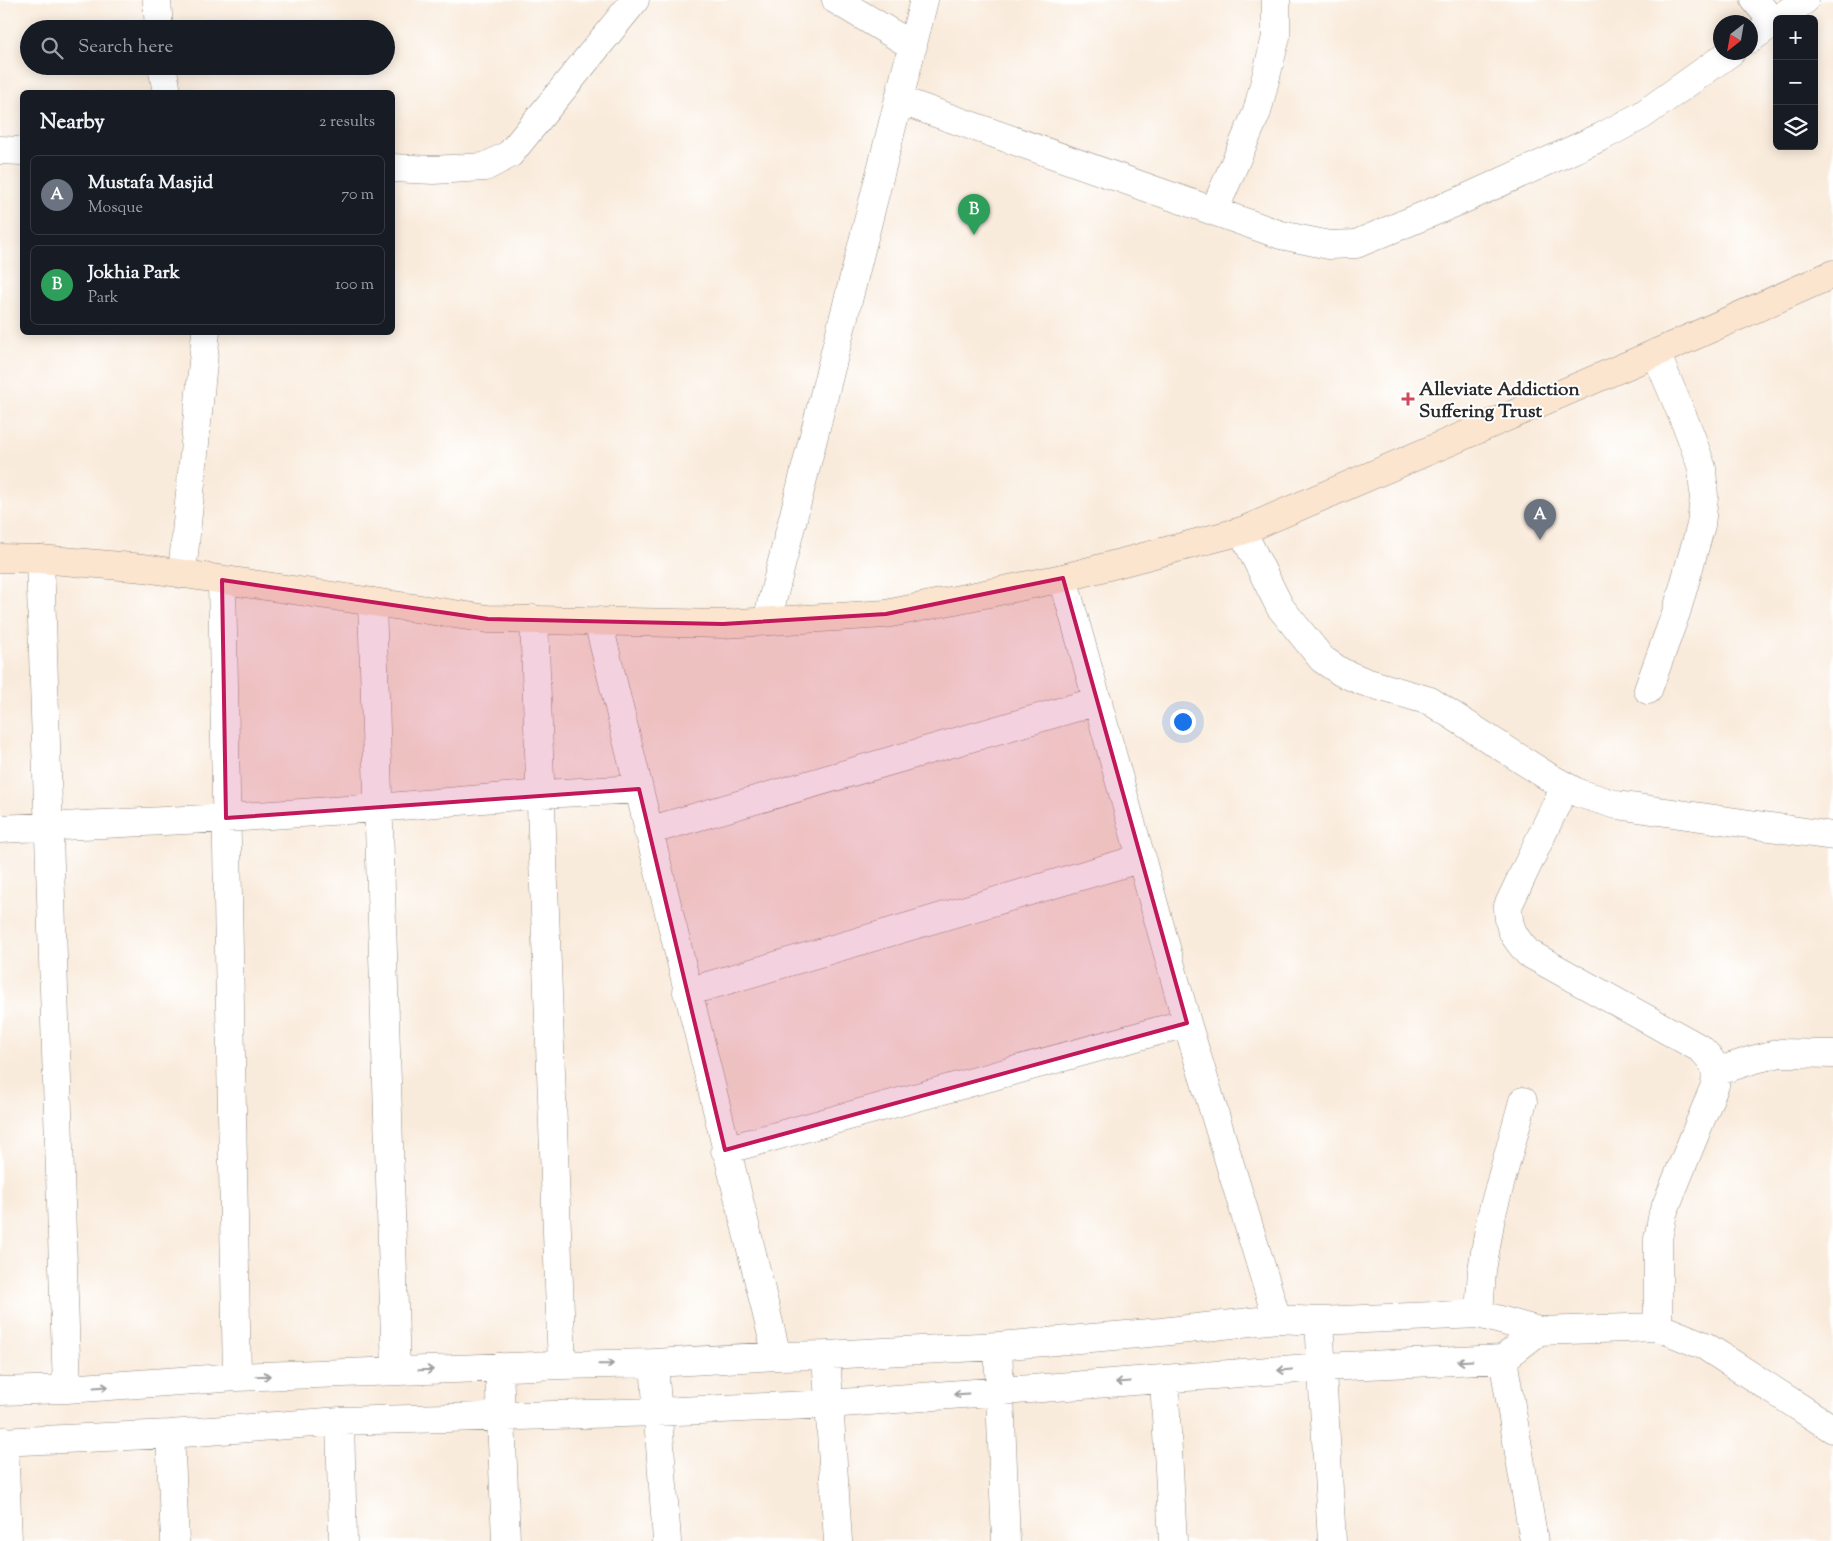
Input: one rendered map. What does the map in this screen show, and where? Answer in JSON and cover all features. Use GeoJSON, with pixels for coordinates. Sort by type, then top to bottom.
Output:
{"type":"FeatureCollection","features":[{"type":"Feature","properties":{"kind":"street"},"geometry":{"type":"LineString","coordinates":[[157,0],[158,20]]}},
{"type":"Feature","properties":{"kind":"street"},"geometry":{"type":"LineString","coordinates":[[395,168],[433,170],[485,167],[510,154],[635,0]]}},
{"type":"Feature","properties":{"kind":"street"},"geometry":{"type":"LineString","coordinates":[[836,0],[913,46]]}},
{"type":"Feature","properties":{"kind":"street"},"geometry":{"type":"LineString","coordinates":[[767,621],[924,0]]}},
{"type":"Feature","properties":{"kind":"street"},"geometry":{"type":"LineString","coordinates":[[1214,211],[1256,112],[1276,38],[1276,0]]}},
{"type":"Feature","properties":{"kind":"street"},"geometry":{"type":"LineString","coordinates":[[1755,0],[1773,17]]}},
{"type":"Feature","properties":{"kind":"street"},"geometry":{"type":"LineString","coordinates":[[1783,15],[1805,0]]}},
{"type":"Feature","properties":{"kind":"street"},"geometry":{"type":"LineString","coordinates":[[1758,33],[1773,22]]}},
{"type":"Feature","properties":{"kind":"street"},"geometry":{"type":"LineString","coordinates":[[899,100],[1281,235],[1329,244],[1356,244],[1464,199],[1617,129],[1641,116],[1720,60]]}},
{"type":"Feature","properties":{"kind":"street"},"geometry":{"type":"LineString","coordinates":[[164,75],[167,90]]}},
{"type":"Feature","properties":{"kind":"street"},"geometry":{"type":"LineString","coordinates":[[0,150],[20,151]]}},
{"type":"Feature","properties":{"kind":"street"},"geometry":{"type":"LineString","coordinates":[[0,558],[144,568],[488,619],[723,624],[886,614],[1063,578],[1242,531],[1656,353],[1833,274]]}},
{"type":"Feature","properties":{"kind":"street"},"geometry":{"type":"LineString","coordinates":[[182,574],[206,335]]}},
{"type":"Feature","properties":{"kind":"street"},"geometry":{"type":"LineString","coordinates":[[1648,690],[1680,601],[1701,525],[1704,497],[1702,468],[1656,353]]}},
{"type":"Feature","properties":{"kind":"street"},"geometry":{"type":"LineString","coordinates":[[1242,531],[1280,607],[1322,659],[1341,672],[1364,682],[1430,701],[1578,793],[1617,805],[1833,836]]}},
{"type":"Feature","properties":{"kind":"street"},"geometry":{"type":"LineString","coordinates":[[40,560],[68,1389]]}},
{"type":"Feature","properties":{"kind":"street"},"geometry":{"type":"LineString","coordinates":[[1063,578],[1187,1023],[1277,1319]]}},
{"type":"Feature","properties":{"kind":"street"},"geometry":{"type":"LineString","coordinates":[[222,580],[237,1378]]}},
{"type":"Feature","properties":{"kind":"street"},"geometry":{"type":"LineString","coordinates":[[372,602],[396,1371]]}},
{"type":"Feature","properties":{"kind":"street"},"geometry":{"type":"LineString","coordinates":[[534,619],[562,1365]]}},
{"type":"Feature","properties":{"kind":"street"},"geometry":{"type":"LineString","coordinates":[[598,621],[777,1356]]}},
{"type":"Feature","properties":{"kind":"street"},"geometry":{"type":"LineString","coordinates":[[648,831],[1098,701]]}},
{"type":"Feature","properties":{"kind":"street"},"geometry":{"type":"LineString","coordinates":[[1565,786],[1508,906],[1508,919],[1514,938],[1528,953],[1701,1050],[1713,1062],[1716,1072],[1715,1085],[1663,1213],[1658,1239],[1658,1327]]}},
{"type":"Feature","properties":{"kind":"street"},"geometry":{"type":"LineString","coordinates":[[0,829],[226,818],[377,808],[541,794],[639,789]]}},
{"type":"Feature","properties":{"kind":"street"},"geometry":{"type":"LineString","coordinates":[[687,992],[1142,858]]}},
{"type":"Feature","properties":{"kind":"street"},"geometry":{"type":"LineString","coordinates":[[726,1150],[1187,1023]]}},
{"type":"Feature","properties":{"kind":"street"},"geometry":{"type":"LineString","coordinates":[[1716,1072],[1780,1053],[1833,1054]]}},
{"type":"Feature","properties":{"kind":"street"},"geometry":{"type":"LineString","coordinates":[[1480,1314],[1482,1270],[1491,1217],[1523,1100]]}},
{"type":"Feature","properties":{"kind":"street"},"geometry":{"type":"LineString","coordinates":[[0,1391],[396,1371],[654,1363],[826,1355],[998,1346],[1161,1332],[1277,1319],[1319,1320],[1480,1314],[1539,1330],[1658,1327],[1705,1346],[1833,1430]]}},
{"type":"Feature","properties":{"kind":"street"},"geometry":{"type":"LineString","coordinates":[[1319,1320],[1332,1541]]}},
{"type":"Feature","properties":{"kind":"street"},"geometry":{"type":"LineString","coordinates":[[8,1541],[2,1442],[170,1434],[340,1421],[657,1412],[829,1404],[1322,1367],[1503,1359],[1539,1330]]}},
{"type":"Feature","properties":{"kind":"street"},"geometry":{"type":"LineString","coordinates":[[998,1346],[998,1391],[1006,1541]]}},
{"type":"Feature","properties":{"kind":"street"},"geometry":{"type":"LineString","coordinates":[[826,1355],[838,1541]]}},
{"type":"Feature","properties":{"kind":"street"},"geometry":{"type":"LineString","coordinates":[[1503,1359],[1534,1541]]}},
{"type":"Feature","properties":{"kind":"street"},"geometry":{"type":"LineString","coordinates":[[654,1363],[667,1541]]}},
{"type":"Feature","properties":{"kind":"street"},"geometry":{"type":"LineString","coordinates":[[499,1367],[506,1541]]}},
{"type":"Feature","properties":{"kind":"street"},"geometry":{"type":"LineString","coordinates":[[1164,1379],[1173,1541]]}},
{"type":"Feature","properties":{"kind":"street"},"geometry":{"type":"LineString","coordinates":[[340,1421],[343,1541]]}},
{"type":"Feature","properties":{"kind":"street"},"geometry":{"type":"LineString","coordinates":[[170,1434],[175,1541]]}},
{"type":"Feature","properties":{"kind":"highlighted area"},"geometry":{"type":"Polygon","coordinates":[[[1063,578],[1187,1023],[725,1150],[639,789],[226,818],[222,580],[488,619],[723,624],[886,614],[1063,578]]]}},
{"type":"Feature","properties":{"kind":"place","name":"Jokhia Park"},"geometry":{"type":"Point","coordinates":[974,235]}},
{"type":"Feature","properties":{"kind":"place","name":"Alleviate Addiction Suffering Trust"},"geometry":{"type":"Point","coordinates":[1408,399]}},
{"type":"Feature","properties":{"kind":"place","name":"Mustafa Masjid"},"geometry":{"type":"Point","coordinates":[1540,540]}}]}
